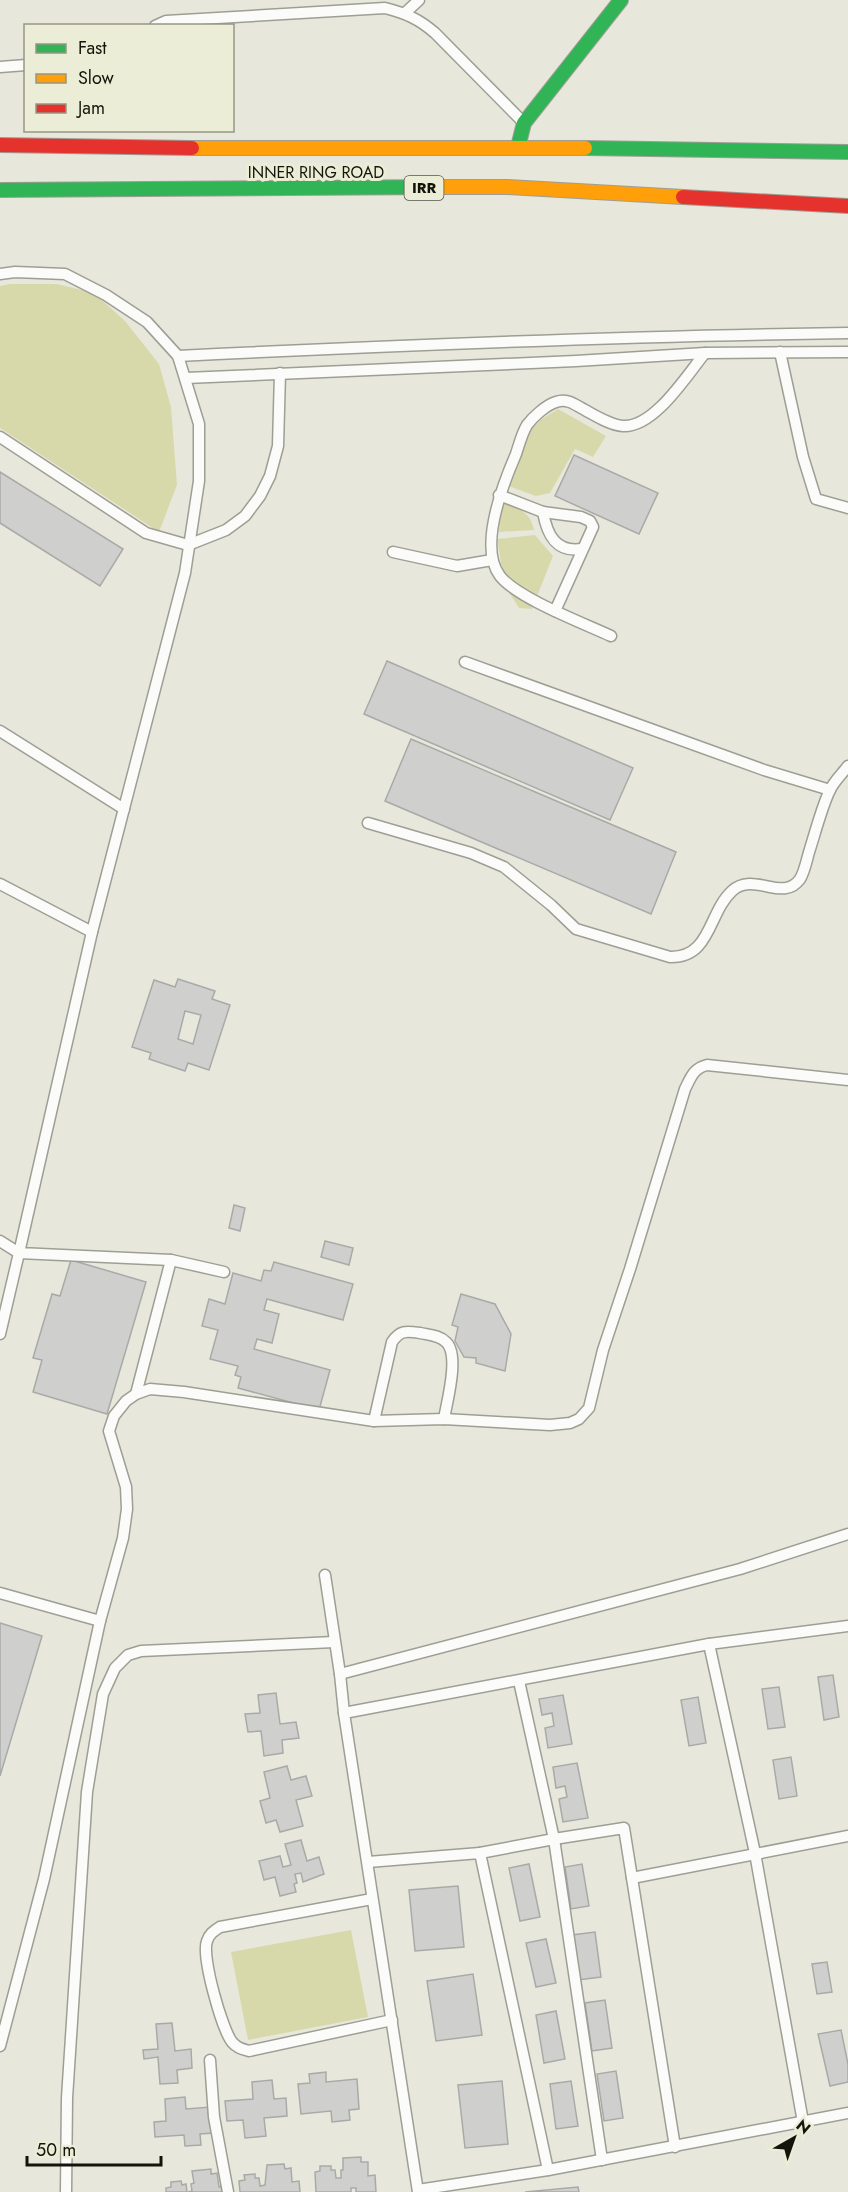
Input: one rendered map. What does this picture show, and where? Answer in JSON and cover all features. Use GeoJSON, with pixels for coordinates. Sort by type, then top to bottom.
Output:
{"type":"FeatureCollection","features":[{"type":"Feature","properties":{"kind":"main road"},"geometry":{"type":"LineString","coordinates":[[518,147],[524,123],[621,0]]}},
{"type":"Feature","properties":{"kind":"main road","name":"INNER RING ROAD"},"geometry":{"type":"LineString","coordinates":[[0,145],[162,148],[518,147],[848,152]]}},
{"type":"Feature","properties":{"kind":"main road","name":"INNER RING ROAD"},"geometry":{"type":"LineString","coordinates":[[0,190],[507,187],[848,206]]}},
{"type":"Feature","properties":{"kind":"lane"},"geometry":{"type":"LineString","coordinates":[[405,12],[419,0]]}},
{"type":"Feature","properties":{"kind":"lane"},"geometry":{"type":"LineString","coordinates":[[159,24],[166,21],[385,8],[405,12],[435,33],[524,123]]}},
{"type":"Feature","properties":{"kind":"lane"},"geometry":{"type":"LineString","coordinates":[[0,66],[24,65]]}},
{"type":"Feature","properties":{"kind":"lane"},"geometry":{"type":"LineString","coordinates":[[0,274],[15,272],[65,274],[106,295],[147,322],[178,356],[199,424],[199,481],[185,573],[92,932],[0,1334]]}},
{"type":"Feature","properties":{"kind":"lane"},"geometry":{"type":"LineString","coordinates":[[178,356],[444,342],[659,335],[848,333]]}},
{"type":"Feature","properties":{"kind":"lane"},"geometry":{"type":"LineString","coordinates":[[780,352],[803,457],[816,499],[848,508]]}},
{"type":"Feature","properties":{"kind":"lane"},"geometry":{"type":"LineString","coordinates":[[186,378],[705,353],[848,352]]}},
{"type":"Feature","properties":{"kind":"lane"},"geometry":{"type":"LineString","coordinates":[[611,636],[513,589],[500,575],[492,560],[493,533],[499,495],[528,424],[545,408],[556,402],[568,401],[611,423],[622,426],[633,425],[646,419],[659,408],[705,353]]}},
{"type":"Feature","properties":{"kind":"lane"},"geometry":{"type":"LineString","coordinates":[[0,437],[146,533],[188,545],[226,530],[245,516],[260,496],[270,476],[278,446],[280,373]]}},
{"type":"Feature","properties":{"kind":"lane"},"geometry":{"type":"LineString","coordinates":[[499,495],[543,512],[581,517],[590,522],[593,527],[555,610]]}},
{"type":"Feature","properties":{"kind":"lane"},"geometry":{"type":"LineString","coordinates":[[543,512],[545,524],[557,545],[569,551],[582,549]]}},
{"type":"Feature","properties":{"kind":"lane"},"geometry":{"type":"LineString","coordinates":[[393,552],[457,566],[492,560]]}},
{"type":"Feature","properties":{"kind":"lane"},"geometry":{"type":"LineString","coordinates":[[465,662],[764,770],[830,790]]}},
{"type":"Feature","properties":{"kind":"lane"},"geometry":{"type":"LineString","coordinates":[[0,732],[124,809]]}},
{"type":"Feature","properties":{"kind":"lane"},"geometry":{"type":"LineString","coordinates":[[368,823],[471,854],[504,867],[551,905],[576,929],[670,957],[683,957],[693,951],[702,941],[725,899],[738,885],[748,883],[778,889],[788,888],[801,878],[830,790],[848,766]]}},
{"type":"Feature","properties":{"kind":"lane"},"geometry":{"type":"LineString","coordinates":[[0,884],[92,932]]}},
{"type":"Feature","properties":{"kind":"lane"},"geometry":{"type":"LineString","coordinates":[[0,2046],[44,1879],[100,1621],[123,1538],[127,1509],[126,1487],[109,1431],[114,1416],[126,1401],[150,1389],[184,1392],[374,1421],[444,1419],[550,1425],[570,1423],[579,1419],[589,1408],[603,1350],[685,1089],[692,1074],[700,1067],[707,1065],[848,1080]]}},
{"type":"Feature","properties":{"kind":"lane"},"geometry":{"type":"LineString","coordinates":[[0,1241],[19,1253],[171,1260],[224,1272]]}},
{"type":"Feature","properties":{"kind":"lane"},"geometry":{"type":"LineString","coordinates":[[136,1394],[171,1260]]}},
{"type":"Feature","properties":{"kind":"lane"},"geometry":{"type":"LineString","coordinates":[[374,1421],[392,1342],[397,1334],[405,1330],[440,1337],[447,1342],[453,1352],[444,1419]]}},
{"type":"Feature","properties":{"kind":"lane"},"geometry":{"type":"LineString","coordinates":[[340,1674],[740,1569],[848,1533]]}},
{"type":"Feature","properties":{"kind":"lane"},"geometry":{"type":"LineString","coordinates":[[325,1575],[372,1899],[418,2191],[548,2170],[848,2113]]}},
{"type":"Feature","properties":{"kind":"lane"},"geometry":{"type":"LineString","coordinates":[[0,1593],[100,1621]]}},
{"type":"Feature","properties":{"kind":"lane"},"geometry":{"type":"LineString","coordinates":[[344,1713],[709,1644],[848,1626]]}},
{"type":"Feature","properties":{"kind":"lane"},"geometry":{"type":"LineString","coordinates":[[66,2192],[67,2098],[87,1792],[104,1695],[115,1668],[128,1655],[141,1652],[334,1642]]}},
{"type":"Feature","properties":{"kind":"lane"},"geometry":{"type":"LineString","coordinates":[[709,1644],[755,1853],[803,2122]]}},
{"type":"Feature","properties":{"kind":"lane"},"geometry":{"type":"LineString","coordinates":[[519,1681],[554,1839],[602,2160]]}},
{"type":"Feature","properties":{"kind":"lane"},"geometry":{"type":"LineString","coordinates":[[368,1862],[480,1853],[624,1828],[675,2146]]}},
{"type":"Feature","properties":{"kind":"lane"},"geometry":{"type":"LineString","coordinates":[[632,1878],[848,1836]]}},
{"type":"Feature","properties":{"kind":"lane"},"geometry":{"type":"LineString","coordinates":[[480,1853],[548,2170]]}},
{"type":"Feature","properties":{"kind":"lane"},"geometry":{"type":"LineString","coordinates":[[372,1899],[220,1927],[207,1939],[206,1951],[215,1999],[230,2038],[240,2048],[249,2050],[392,2020]]}},
{"type":"Feature","properties":{"kind":"lane"},"geometry":{"type":"LineString","coordinates":[[210,2060],[214,2116],[228,2192]]}},
{"type":"Feature","properties":{"kind":"green space"},"geometry":{"type":"Polygon","coordinates":[[[57,284],[94,293],[125,321],[159,364],[171,407],[177,485],[159,532],[0,428],[0,286],[57,284]]]}},
{"type":"Feature","properties":{"kind":"green space"},"geometry":{"type":"Polygon","coordinates":[[[558,409],[606,436],[593,457],[575,449],[550,493],[536,496],[505,485],[521,439],[542,419],[558,409]]]}},
{"type":"Feature","properties":{"kind":"green space"},"geometry":{"type":"Polygon","coordinates":[[[502,503],[527,515],[534,530],[499,532],[502,503]]]}},
{"type":"Feature","properties":{"kind":"green space"},"geometry":{"type":"Polygon","coordinates":[[[535,535],[553,556],[532,609],[519,608],[505,586],[497,539],[535,535]]]}},
{"type":"Feature","properties":{"kind":"green space"},"geometry":{"type":"Polygon","coordinates":[[[351,1930],[368,2017],[248,2040],[231,1952],[351,1930]]]}},
{"type":"Feature","properties":{"kind":"building"},"geometry":{"type":"Polygon","coordinates":[[[574,455],[658,493],[639,534],[555,496],[574,455]]]}},
{"type":"Feature","properties":{"kind":"building"},"geometry":{"type":"Polygon","coordinates":[[[0,472],[123,549],[100,586],[0,523],[0,472]]]}},
{"type":"Feature","properties":{"kind":"building"},"geometry":{"type":"Polygon","coordinates":[[[387,661],[633,768],[610,820],[364,714],[387,661]]]}},
{"type":"Feature","properties":{"kind":"building"},"geometry":{"type":"Polygon","coordinates":[[[411,739],[676,852],[651,914],[385,801],[411,739]]]}},
{"type":"Feature","properties":{"kind":"building"},"geometry":{"type":"Polygon","coordinates":[[[178,979],[215,991],[212,999],[230,1005],[209,1070],[188,1063],[185,1071],[149,1059],[151,1053],[132,1047],[154,980],[175,987],[178,979]],[[185,1011],[178,1039],[193,1044],[201,1015],[185,1011]]]}},
{"type":"Feature","properties":{"kind":"building"},"geometry":{"type":"Polygon","coordinates":[[[234,1205],[245,1208],[240,1231],[229,1228],[234,1205]]]}},
{"type":"Feature","properties":{"kind":"building"},"geometry":{"type":"Polygon","coordinates":[[[325,1241],[353,1248],[349,1265],[321,1257],[325,1241]]]}},
{"type":"Feature","properties":{"kind":"building"},"geometry":{"type":"Polygon","coordinates":[[[71,1260],[146,1282],[107,1414],[33,1392],[42,1360],[33,1358],[52,1294],[60,1296],[71,1260]]]}},
{"type":"Feature","properties":{"kind":"building"},"geometry":{"type":"Polygon","coordinates":[[[274,1262],[353,1284],[343,1320],[267,1299],[264,1310],[279,1314],[272,1343],[257,1339],[254,1349],[330,1370],[319,1410],[238,1388],[241,1377],[235,1375],[238,1366],[210,1359],[218,1330],[202,1326],[209,1299],[225,1304],[233,1273],[261,1281],[264,1270],[271,1271],[274,1262]]]}},
{"type":"Feature","properties":{"kind":"building"},"geometry":{"type":"Polygon","coordinates":[[[461,1294],[495,1304],[511,1334],[505,1371],[476,1363],[476,1358],[464,1357],[455,1341],[458,1327],[452,1325],[461,1294]]]}},
{"type":"Feature","properties":{"kind":"building"},"geometry":{"type":"Polygon","coordinates":[[[0,1623],[42,1636],[0,1776],[0,1623]]]}},
{"type":"Feature","properties":{"kind":"building"},"geometry":{"type":"Polygon","coordinates":[[[833,1675],[839,1717],[824,1720],[818,1677],[833,1675]]]}},
{"type":"Feature","properties":{"kind":"building"},"geometry":{"type":"Polygon","coordinates":[[[779,1687],[785,1727],[768,1729],[762,1689],[779,1687]]]}},
{"type":"Feature","properties":{"kind":"building"},"geometry":{"type":"Polygon","coordinates":[[[276,1693],[280,1724],[296,1722],[299,1738],[282,1740],[283,1753],[264,1756],[261,1731],[248,1732],[245,1714],[260,1713],[258,1695],[276,1693]]]}},
{"type":"Feature","properties":{"kind":"building"},"geometry":{"type":"Polygon","coordinates":[[[563,1695],[572,1744],[548,1748],[545,1728],[554,1726],[552,1713],[542,1715],[539,1699],[563,1695]]]}},
{"type":"Feature","properties":{"kind":"building"},"geometry":{"type":"Polygon","coordinates":[[[698,1697],[706,1743],[689,1746],[681,1700],[698,1697]]]}},
{"type":"Feature","properties":{"kind":"building"},"geometry":{"type":"Polygon","coordinates":[[[791,1757],[797,1796],[779,1799],[773,1760],[791,1757]]]}},
{"type":"Feature","properties":{"kind":"building"},"geometry":{"type":"Polygon","coordinates":[[[577,1763],[588,1818],[563,1822],[559,1799],[567,1797],[565,1786],[556,1788],[553,1767],[577,1763]]]}},
{"type":"Feature","properties":{"kind":"building"},"geometry":{"type":"Polygon","coordinates":[[[287,1766],[291,1780],[306,1776],[312,1796],[296,1800],[303,1826],[280,1832],[276,1820],[266,1823],[260,1801],[270,1798],[264,1772],[287,1766]]]}},
{"type":"Feature","properties":{"kind":"building"},"geometry":{"type":"Polygon","coordinates":[[[301,1840],[307,1861],[319,1857],[324,1874],[303,1882],[301,1873],[295,1874],[296,1892],[280,1896],[275,1877],[264,1880],[259,1861],[280,1856],[283,1867],[291,1865],[285,1844],[301,1840]]]}},
{"type":"Feature","properties":{"kind":"building"},"geometry":{"type":"Polygon","coordinates":[[[529,1864],[540,1917],[520,1921],[509,1868],[529,1864]]]}},
{"type":"Feature","properties":{"kind":"building"},"geometry":{"type":"Polygon","coordinates":[[[582,1864],[589,1906],[571,1909],[565,1867],[582,1864]]]}},
{"type":"Feature","properties":{"kind":"building"},"geometry":{"type":"Polygon","coordinates":[[[458,1886],[464,1947],[415,1951],[409,1890],[458,1886]]]}},
{"type":"Feature","properties":{"kind":"building"},"geometry":{"type":"Polygon","coordinates":[[[595,1932],[601,1977],[578,1980],[572,1935],[595,1932]]]}},
{"type":"Feature","properties":{"kind":"building"},"geometry":{"type":"Polygon","coordinates":[[[546,1939],[556,1983],[536,1987],[526,1943],[546,1939]]]}},
{"type":"Feature","properties":{"kind":"building"},"geometry":{"type":"Polygon","coordinates":[[[827,1962],[832,1992],[817,1994],[812,1964],[827,1962]]]}},
{"type":"Feature","properties":{"kind":"building"},"geometry":{"type":"Polygon","coordinates":[[[473,1974],[482,2035],[436,2041],[427,1981],[473,1974]]]}},
{"type":"Feature","properties":{"kind":"building"},"geometry":{"type":"Polygon","coordinates":[[[605,2000],[612,2048],[592,2051],[585,2003],[605,2000]]]}},
{"type":"Feature","properties":{"kind":"building"},"geometry":{"type":"Polygon","coordinates":[[[556,2011],[565,2059],[544,2063],[536,2015],[556,2011]]]}},
{"type":"Feature","properties":{"kind":"building"},"geometry":{"type":"Polygon","coordinates":[[[172,2023],[175,2051],[191,2049],[192,2068],[177,2070],[178,2083],[160,2084],[158,2057],[144,2059],[143,2050],[158,2049],[156,2024],[172,2023]]]}},
{"type":"Feature","properties":{"kind":"building"},"geometry":{"type":"Polygon","coordinates":[[[841,2030],[848,2064],[848,2082],[830,2086],[818,2034],[841,2030]]]}},
{"type":"Feature","properties":{"kind":"building"},"geometry":{"type":"Polygon","coordinates":[[[616,2071],[623,2118],[604,2121],[597,2074],[616,2071]]]}},
{"type":"Feature","properties":{"kind":"building"},"geometry":{"type":"Polygon","coordinates":[[[326,2072],[326,2082],[357,2079],[359,2109],[349,2110],[350,2120],[332,2122],[331,2111],[301,2114],[298,2084],[310,2083],[309,2074],[326,2072]]]}},
{"type":"Feature","properties":{"kind":"building"},"geometry":{"type":"Polygon","coordinates":[[[272,2080],[274,2099],[286,2098],[287,2116],[264,2118],[266,2136],[245,2138],[243,2120],[227,2121],[225,2101],[253,2099],[252,2082],[272,2080]]]}},
{"type":"Feature","properties":{"kind":"building"},"geometry":{"type":"Polygon","coordinates":[[[502,2081],[508,2144],[465,2148],[458,2085],[502,2081]]]}},
{"type":"Feature","properties":{"kind":"building"},"geometry":{"type":"Polygon","coordinates":[[[571,2081],[578,2126],[556,2129],[550,2084],[571,2081]]]}},
{"type":"Feature","properties":{"kind":"building"},"geometry":{"type":"Polygon","coordinates":[[[185,2097],[186,2109],[211,2107],[213,2133],[200,2134],[201,2145],[185,2146],[184,2135],[155,2137],[154,2122],[166,2121],[165,2099],[185,2097]]]}},
{"type":"Feature","properties":{"kind":"building"},"geometry":{"type":"Polygon","coordinates":[[[361,2157],[361,2162],[368,2162],[368,2176],[375,2175],[376,2192],[356,2192],[356,2188],[351,2188],[351,2192],[316,2192],[315,2172],[320,2171],[320,2166],[331,2166],[331,2170],[335,2170],[336,2178],[341,2178],[343,2158],[361,2157]]]}},
{"type":"Feature","properties":{"kind":"building"},"geometry":{"type":"Polygon","coordinates":[[[284,2164],[285,2169],[291,2168],[292,2182],[299,2181],[300,2192],[240,2192],[239,2181],[245,2180],[244,2175],[255,2174],[255,2178],[259,2178],[260,2186],[265,2185],[267,2165],[284,2164]]]}},
{"type":"Feature","properties":{"kind":"building"},"geometry":{"type":"Polygon","coordinates":[[[211,2169],[211,2174],[217,2173],[219,2187],[226,2186],[227,2192],[188,2192],[192,2191],[191,2184],[194,2183],[192,2171],[211,2169]]]}},
{"type":"Feature","properties":{"kind":"building"},"geometry":{"type":"Polygon","coordinates":[[[181,2181],[182,2185],[186,2184],[187,2192],[166,2192],[166,2188],[171,2187],[171,2182],[181,2181]]]}},
{"type":"Feature","properties":{"kind":"building"},"geometry":{"type":"Polygon","coordinates":[[[578,2187],[579,2192],[525,2192],[578,2187]]]}},
{"type":"Feature","properties":{"kind":"traffic: fast"},"geometry":{"type":"LineString","coordinates":[[518,147],[524,123],[621,0]]}},
{"type":"Feature","properties":{"kind":"traffic: fast"},"geometry":{"type":"LineString","coordinates":[[585,148],[848,152]]}},
{"type":"Feature","properties":{"kind":"traffic: fast"},"geometry":{"type":"LineString","coordinates":[[0,190],[441,187]]}},
{"type":"Feature","properties":{"kind":"traffic: slow"},"geometry":{"type":"LineString","coordinates":[[192,148],[585,148]]}},
{"type":"Feature","properties":{"kind":"traffic: slow"},"geometry":{"type":"LineString","coordinates":[[441,187],[507,187],[683,197]]}},
{"type":"Feature","properties":{"kind":"traffic: jam"},"geometry":{"type":"LineString","coordinates":[[0,145],[192,148]]}},
{"type":"Feature","properties":{"kind":"traffic: jam"},"geometry":{"type":"LineString","coordinates":[[683,197],[848,206]]}}]}
